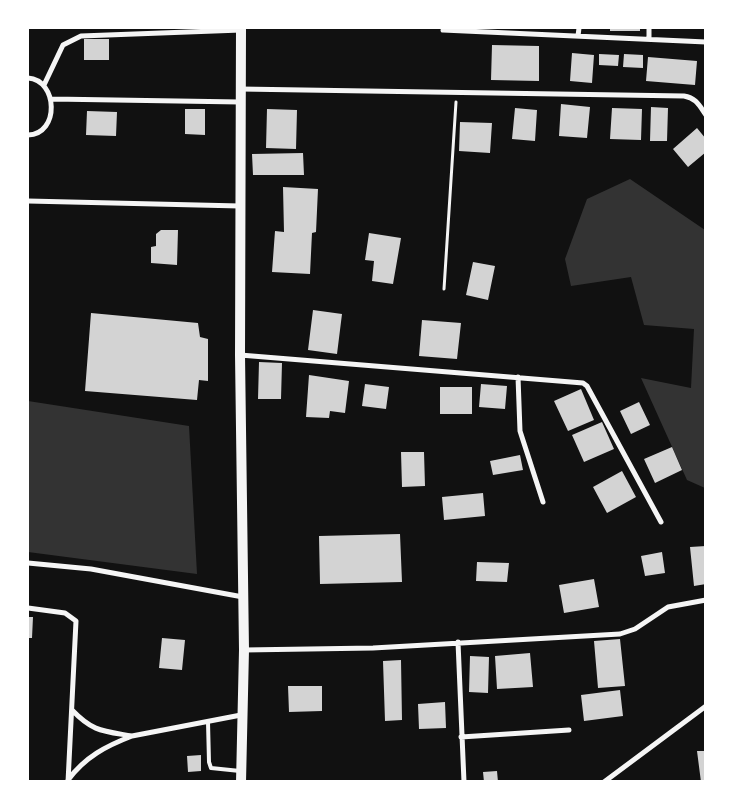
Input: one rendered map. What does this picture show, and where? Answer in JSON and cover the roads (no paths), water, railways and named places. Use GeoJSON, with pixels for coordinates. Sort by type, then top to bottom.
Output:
{"type":"FeatureCollection","features":[{"type":"Feature","properties":{"kind":"main road"},"geometry":{"type":"LineString","coordinates":[[241,29],[240,355],[244,650],[241,776]]}},
{"type":"Feature","properties":{"kind":"street"},"geometry":{"type":"LineString","coordinates":[[578,36],[579,28]]}},
{"type":"Feature","properties":{"kind":"street"},"geometry":{"type":"LineString","coordinates":[[649,28],[649,39]]}},
{"type":"Feature","properties":{"kind":"street"},"geometry":{"type":"LineString","coordinates":[[44,85],[63,45],[80,36],[241,29]]}},
{"type":"Feature","properties":{"kind":"street"},"geometry":{"type":"LineString","coordinates":[[443,30],[507,30],[578,36],[706,42]]}},
{"type":"Feature","properties":{"kind":"street"},"geometry":{"type":"LineString","coordinates":[[28,78],[36,79],[44,85],[52,99],[50,119],[47,126],[38,133],[28,135]]}},
{"type":"Feature","properties":{"kind":"street"},"geometry":{"type":"LineString","coordinates":[[240,89],[456,94],[589,93],[684,96],[692,97],[698,102],[706,115]]}},
{"type":"Feature","properties":{"kind":"street"},"geometry":{"type":"LineString","coordinates":[[52,99],[240,102]]}},
{"type":"Feature","properties":{"kind":"street"},"geometry":{"type":"LineString","coordinates":[[28,201],[240,206]]}},
{"type":"Feature","properties":{"kind":"street"},"geometry":{"type":"LineString","coordinates":[[240,355],[576,381],[587,386],[662,522]]}},
{"type":"Feature","properties":{"kind":"street"},"geometry":{"type":"LineString","coordinates":[[518,377],[520,431],[544,502]]}},
{"type":"Feature","properties":{"kind":"street"},"geometry":{"type":"LineString","coordinates":[[28,563],[91,569],[243,597]]}},
{"type":"Feature","properties":{"kind":"street"},"geometry":{"type":"LineString","coordinates":[[244,650],[373,648],[620,634],[635,629],[668,607],[706,600]]}},
{"type":"Feature","properties":{"kind":"street"},"geometry":{"type":"LineString","coordinates":[[28,608],[65,613],[76,621],[68,781]]}},
{"type":"Feature","properties":{"kind":"street"},"geometry":{"type":"LineString","coordinates":[[458,642],[464,782]]}},
{"type":"Feature","properties":{"kind":"street"},"geometry":{"type":"LineString","coordinates":[[606,781],[706,706]]}},
{"type":"Feature","properties":{"kind":"street"},"geometry":{"type":"LineString","coordinates":[[72,710],[87,725],[104,731],[132,736]]}},
{"type":"Feature","properties":{"kind":"street"},"geometry":{"type":"LineString","coordinates":[[68,781],[78,767],[88,758],[108,746],[132,736],[241,715]]}},
{"type":"Feature","properties":{"kind":"street"},"geometry":{"type":"LineString","coordinates":[[461,737],[569,730]]}},
{"type":"Feature","properties":{"kind":"lane"},"geometry":{"type":"LineString","coordinates":[[208,722],[209,762],[211,768],[241,776]]}}]}
